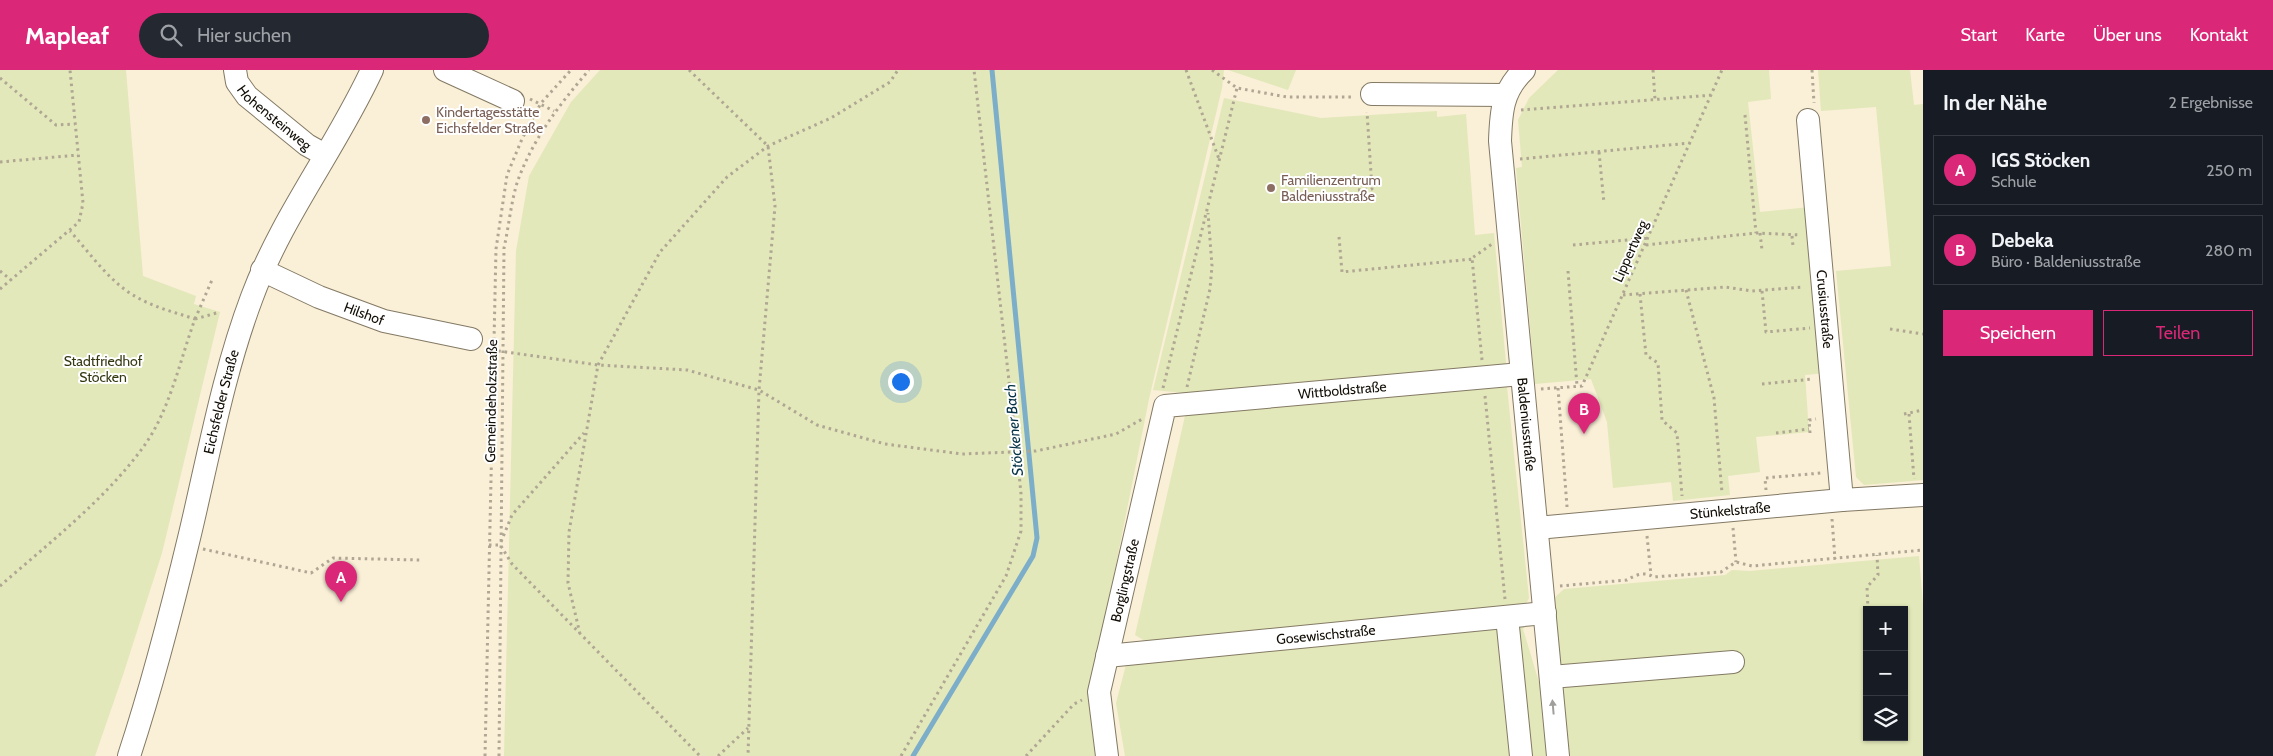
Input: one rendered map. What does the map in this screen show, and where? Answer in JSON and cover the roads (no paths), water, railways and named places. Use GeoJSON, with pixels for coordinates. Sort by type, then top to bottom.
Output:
{"type":"FeatureCollection","features":[{"type":"Feature","properties":{"kind":"street","name":"Hohensteinweg"},"geometry":{"type":"LineString","coordinates":[[235,70],[237,82],[247,96],[307,145],[325,156]]}},
{"type":"Feature","properties":{"kind":"street","name":"Eichsfelder Straße"},"geometry":{"type":"LineString","coordinates":[[129,756],[157,669],[218,406],[236,343],[262,270],[372,70]]}},
{"type":"Feature","properties":{"kind":"street"},"geometry":{"type":"LineString","coordinates":[[445,70],[513,101]]}},
{"type":"Feature","properties":{"kind":"street"},"geometry":{"type":"LineString","coordinates":[[1369,95],[1503,103],[1514,79],[1524,70]]}},
{"type":"Feature","properties":{"kind":"street","name":"Baldeniusstraße"},"geometry":{"type":"LineString","coordinates":[[1503,103],[1501,161],[1558,756]]}},
{"type":"Feature","properties":{"kind":"street","name":"Crusiusstraße"},"geometry":{"type":"LineString","coordinates":[[1808,120],[1839,471],[1836,500]]}},
{"type":"Feature","properties":{"kind":"street","name":"Hilshof"},"geometry":{"type":"LineString","coordinates":[[262,270],[319,297],[384,321],[471,339]]}},
{"type":"Feature","properties":{"kind":"street","name":"Wittboldstraße"},"geometry":{"type":"LineString","coordinates":[[1174,405],[1483,378],[1522,382]]}},
{"type":"Feature","properties":{"kind":"street","name":"Borglingstraße"},"geometry":{"type":"LineString","coordinates":[[1107,756],[1098,692],[1174,405]]}},
{"type":"Feature","properties":{"kind":"street","name":"Stünkelstraße"},"geometry":{"type":"LineString","coordinates":[[1537,528],[1836,500],[1919,495]]}},
{"type":"Feature","properties":{"kind":"street","name":"Gosewischstraße"},"geometry":{"type":"LineString","coordinates":[[1107,656],[1545,613]]}},
{"type":"Feature","properties":{"kind":"street"},"geometry":{"type":"LineString","coordinates":[[1507,617],[1521,756]]}},
{"type":"Feature","properties":{"kind":"street"},"geometry":{"type":"LineString","coordinates":[[1550,677],[1733,662]]}},
{"type":"Feature","properties":{"kind":"waterway","name":"Stöckener Bach"},"geometry":{"type":"LineString","coordinates":[[913,756],[1033,556],[1037,538],[992,70]]}},
{"type":"Feature","properties":{"kind":"place","name":"Kindertagesstätte Eichsfelder Straße"},"geometry":{"type":"Point","coordinates":[426,120]}},
{"type":"Feature","properties":{"kind":"place","name":"Familienzentrum Baldeniusstraße"},"geometry":{"type":"Point","coordinates":[1271,188]}},
{"type":"Feature","properties":{"kind":"place","name":"Debeka"},"geometry":{"type":"Point","coordinates":[1584,434]}},
{"type":"Feature","properties":{"kind":"place","name":"IGS Stöcken"},"geometry":{"type":"Point","coordinates":[341,602]}},
{"type":"Feature","properties":{"kind":"park label","name":"Stadtfriedhof Stöcken"},"geometry":{"type":"Point","coordinates":[103,370]}}]}
